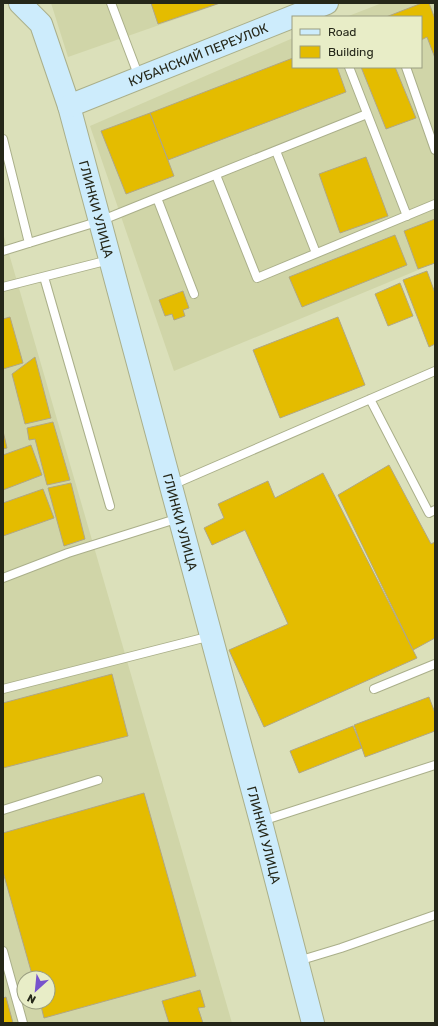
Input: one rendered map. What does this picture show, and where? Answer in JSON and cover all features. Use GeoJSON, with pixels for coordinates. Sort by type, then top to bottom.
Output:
{"type":"FeatureCollection","features":[{"type":"Feature","properties":{"kind":"main road","name":"ГЛИНКИ УЛИЦА"},"geometry":{"type":"LineString","coordinates":[[20,3],[41,24],[69,106],[261,822],[313,1023]]}},
{"type":"Feature","properties":{"kind":"main road","name":"КУБАНСКИЙ ПЕРЕУЛОК"},"geometry":{"type":"LineString","coordinates":[[300,16],[326,6]]}},
{"type":"Feature","properties":{"kind":"main road","name":"КУБАНСКИЙ ПЕРЕУЛОК"},"geometry":{"type":"LineString","coordinates":[[69,106],[292,19]]}},
{"type":"Feature","properties":{"kind":"lane"},"geometry":{"type":"LineString","coordinates":[[111,3],[139,78]]}},
{"type":"Feature","properties":{"kind":"lane"},"geometry":{"type":"LineString","coordinates":[[349,68],[407,216]]}},
{"type":"Feature","properties":{"kind":"lane"},"geometry":{"type":"LineString","coordinates":[[406,68],[435,150]]}},
{"type":"Feature","properties":{"kind":"lane"},"geometry":{"type":"LineString","coordinates":[[3,251],[100,221],[367,114]]}},
{"type":"Feature","properties":{"kind":"lane"},"geometry":{"type":"LineString","coordinates":[[3,139],[29,243]]}},
{"type":"Feature","properties":{"kind":"lane"},"geometry":{"type":"LineString","coordinates":[[276,151],[316,253]]}},
{"type":"Feature","properties":{"kind":"lane"},"geometry":{"type":"LineString","coordinates":[[216,175],[258,278],[435,204]]}},
{"type":"Feature","properties":{"kind":"lane"},"geometry":{"type":"LineString","coordinates":[[157,198],[194,294]]}},
{"type":"Feature","properties":{"kind":"lane"},"geometry":{"type":"LineString","coordinates":[[3,287],[110,260]]}},
{"type":"Feature","properties":{"kind":"lane"},"geometry":{"type":"LineString","coordinates":[[44,277],[110,506]]}},
{"type":"Feature","properties":{"kind":"lane"},"geometry":{"type":"LineString","coordinates":[[171,486],[435,371]]}},
{"type":"Feature","properties":{"kind":"lane"},"geometry":{"type":"LineString","coordinates":[[370,399],[429,513],[435,510]]}},
{"type":"Feature","properties":{"kind":"lane"},"geometry":{"type":"LineString","coordinates":[[3,578],[68,553],[179,518]]}},
{"type":"Feature","properties":{"kind":"lane"},"geometry":{"type":"LineString","coordinates":[[3,689],[211,636]]}},
{"type":"Feature","properties":{"kind":"lane"},"geometry":{"type":"LineString","coordinates":[[374,689],[435,664]]}},
{"type":"Feature","properties":{"kind":"lane"},"geometry":{"type":"LineString","coordinates":[[261,822],[435,765]]}},
{"type":"Feature","properties":{"kind":"lane"},"geometry":{"type":"LineString","coordinates":[[3,810],[98,780]]}},
{"type":"Feature","properties":{"kind":"lane"},"geometry":{"type":"LineString","coordinates":[[297,961],[340,948],[435,915]]}},
{"type":"Feature","properties":{"kind":"lane"},"geometry":{"type":"LineString","coordinates":[[3,952],[23,1023]]}},
{"type":"Feature","properties":{"kind":"shaded area"},"geometry":{"type":"Polygon","coordinates":[[[51,3],[222,3],[68,57],[51,3]]]}},
{"type":"Feature","properties":{"kind":"shaded area"},"geometry":{"type":"Polygon","coordinates":[[[382,3],[435,3],[435,263],[174,371],[90,126],[292,38],[292,68],[422,68],[422,16],[349,16],[382,3]]]}},
{"type":"Feature","properties":{"kind":"shaded area"},"geometry":{"type":"Polygon","coordinates":[[[3,233],[232,1023],[3,1023],[3,233]]]}},
{"type":"Feature","properties":{"kind":"building"},"geometry":{"type":"Polygon","coordinates":[[[151,3],[220,3],[158,24],[151,3]]]}},
{"type":"Feature","properties":{"kind":"building"},"geometry":{"type":"Polygon","coordinates":[[[422,3],[429,3],[435,19],[435,58],[427,37],[422,40],[422,16],[389,16],[422,3]]]}},
{"type":"Feature","properties":{"kind":"building"},"geometry":{"type":"Polygon","coordinates":[[[292,58],[292,68],[337,68],[346,92],[168,160],[150,113],[292,58]]]}},
{"type":"Feature","properties":{"kind":"building"},"geometry":{"type":"Polygon","coordinates":[[[361,68],[395,68],[416,118],[386,129],[361,68]]]}},
{"type":"Feature","properties":{"kind":"building"},"geometry":{"type":"Polygon","coordinates":[[[150,113],[174,176],[126,194],[101,131],[150,113]]]}},
{"type":"Feature","properties":{"kind":"building"},"geometry":{"type":"Polygon","coordinates":[[[366,157],[388,216],[340,233],[319,174],[366,157]]]}},
{"type":"Feature","properties":{"kind":"building"},"geometry":{"type":"Polygon","coordinates":[[[435,219],[435,263],[418,269],[404,231],[435,219]]]}},
{"type":"Feature","properties":{"kind":"building"},"geometry":{"type":"Polygon","coordinates":[[[395,235],[407,265],[302,307],[289,277],[395,235]]]}},
{"type":"Feature","properties":{"kind":"building"},"geometry":{"type":"Polygon","coordinates":[[[427,271],[435,293],[435,344],[429,347],[403,280],[427,271]]]}},
{"type":"Feature","properties":{"kind":"building"},"geometry":{"type":"Polygon","coordinates":[[[400,283],[413,316],[388,326],[375,294],[400,283]]]}},
{"type":"Feature","properties":{"kind":"building"},"geometry":{"type":"Polygon","coordinates":[[[183,291],[189,308],[183,310],[185,316],[174,320],[172,314],[165,316],[159,300],[183,291]]]}},
{"type":"Feature","properties":{"kind":"building"},"geometry":{"type":"Polygon","coordinates":[[[10,317],[23,363],[3,369],[3,319],[10,317]]]}},
{"type":"Feature","properties":{"kind":"building"},"geometry":{"type":"Polygon","coordinates":[[[338,317],[365,385],[280,418],[253,350],[338,317]]]}},
{"type":"Feature","properties":{"kind":"building"},"geometry":{"type":"Polygon","coordinates":[[[35,357],[51,418],[25,424],[12,374],[35,357]]]}},
{"type":"Feature","properties":{"kind":"building"},"geometry":{"type":"Polygon","coordinates":[[[53,422],[70,480],[47,485],[35,439],[29,440],[27,428],[53,422]]]}},
{"type":"Feature","properties":{"kind":"building"},"geometry":{"type":"Polygon","coordinates":[[[3,431],[7,448],[3,449],[3,431]]]}},
{"type":"Feature","properties":{"kind":"building"},"geometry":{"type":"Polygon","coordinates":[[[31,445],[42,475],[3,490],[3,455],[31,445]]]}},
{"type":"Feature","properties":{"kind":"building"},"geometry":{"type":"Polygon","coordinates":[[[389,465],[431,544],[435,542],[435,638],[413,650],[338,495],[389,465]]]}},
{"type":"Feature","properties":{"kind":"building"},"geometry":{"type":"Polygon","coordinates":[[[323,473],[417,658],[264,727],[229,650],[288,624],[245,530],[212,545],[204,528],[224,518],[218,504],[268,481],[275,498],[323,473]]]}},
{"type":"Feature","properties":{"kind":"building"},"geometry":{"type":"Polygon","coordinates":[[[71,483],[85,539],[64,546],[48,488],[71,483]]]}},
{"type":"Feature","properties":{"kind":"building"},"geometry":{"type":"Polygon","coordinates":[[[43,489],[54,518],[3,536],[3,503],[43,489]]]}},
{"type":"Feature","properties":{"kind":"building"},"geometry":{"type":"Polygon","coordinates":[[[112,674],[128,736],[3,768],[3,703],[112,674]]]}},
{"type":"Feature","properties":{"kind":"building"},"geometry":{"type":"Polygon","coordinates":[[[429,697],[435,713],[435,731],[365,757],[354,725],[429,697]]]}},
{"type":"Feature","properties":{"kind":"building"},"geometry":{"type":"Polygon","coordinates":[[[353,726],[362,748],[299,773],[290,751],[353,726]]]}},
{"type":"Feature","properties":{"kind":"building"},"geometry":{"type":"Polygon","coordinates":[[[144,793],[196,976],[44,1018],[42,1010],[56,1010],[56,970],[31,970],[3,872],[3,833],[144,793]]]}},
{"type":"Feature","properties":{"kind":"building"},"geometry":{"type":"Polygon","coordinates":[[[200,990],[205,1007],[198,1008],[203,1023],[169,1023],[162,1001],[200,990]]]}},
{"type":"Feature","properties":{"kind":"building"},"geometry":{"type":"Polygon","coordinates":[[[6,997],[13,1023],[3,1023],[3,998],[6,997]]]}}]}
